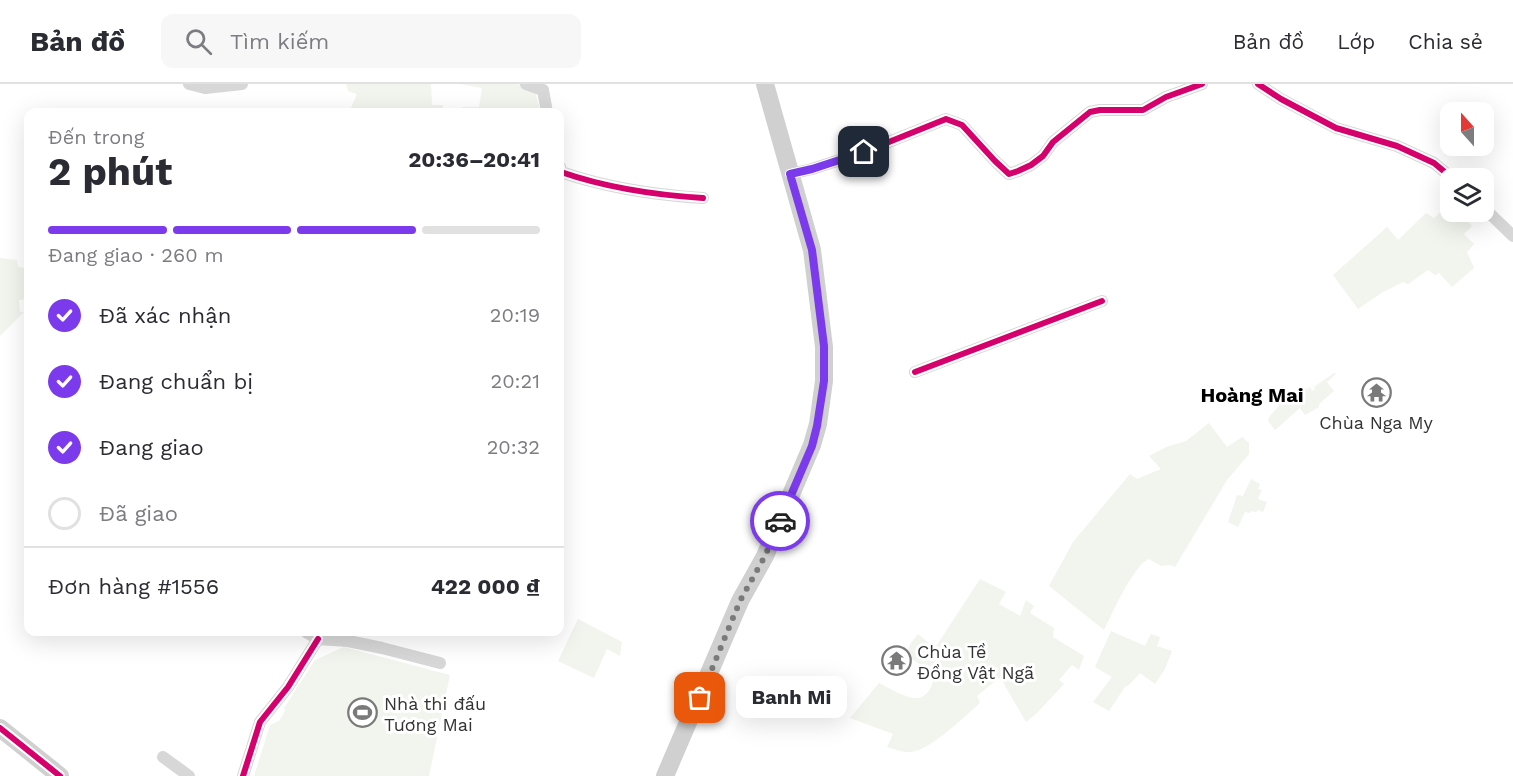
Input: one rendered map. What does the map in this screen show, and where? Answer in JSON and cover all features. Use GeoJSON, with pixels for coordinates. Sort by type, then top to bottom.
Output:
{"type":"FeatureCollection","features":[{"type":"Feature","properties":{"kind":"main road"},"geometry":{"type":"LineString","coordinates":[[665,776],[740,601],[768,549],[812,446],[824,381],[824,346],[812,250],[765,84]]}},
{"type":"Feature","properties":{"kind":"main road"},"geometry":{"type":"LineString","coordinates":[[0,728],[60,776]]}},
{"type":"Feature","properties":{"kind":"street"},"geometry":{"type":"LineString","coordinates":[[189,84],[205,88],[242,84]]}},
{"type":"Feature","properties":{"kind":"street"},"geometry":{"type":"LineString","coordinates":[[526,84],[543,90],[546,108]]}},
{"type":"Feature","properties":{"kind":"street"},"geometry":{"type":"LineString","coordinates":[[790,174],[864,152],[946,119],[962,125],[1009,174],[1031,165],[1043,156],[1051,144],[1090,112],[1143,110],[1166,97],[1202,84]]}},
{"type":"Feature","properties":{"kind":"street"},"geometry":{"type":"LineString","coordinates":[[1258,84],[1336,128],[1397,146],[1440,168]]}},
{"type":"Feature","properties":{"kind":"street"},"geometry":{"type":"LineString","coordinates":[[564,172],[584,180],[616,188],[677,197],[703,198]]}},
{"type":"Feature","properties":{"kind":"street"},"geometry":{"type":"LineString","coordinates":[[1494,218],[1513,236]]}},
{"type":"Feature","properties":{"kind":"street"},"geometry":{"type":"LineString","coordinates":[[915,372],[1102,302]]}},
{"type":"Feature","properties":{"kind":"street"},"geometry":{"type":"LineString","coordinates":[[313,636],[318,639],[370,645],[440,663]]}},
{"type":"Feature","properties":{"kind":"street"},"geometry":{"type":"LineString","coordinates":[[243,776],[260,723],[288,687],[318,639]]}},
{"type":"Feature","properties":{"kind":"street"},"geometry":{"type":"LineString","coordinates":[[163,757],[189,776]]}},
{"type":"Feature","properties":{"kind":"shaded area"},"geometry":{"type":"Polygon","coordinates":[[[346,84],[431,84],[432,105],[443,105],[443,108],[351,108],[357,94],[348,91],[346,84]]]}},
{"type":"Feature","properties":{"kind":"shaded area"},"geometry":{"type":"Polygon","coordinates":[[[460,84],[518,84],[534,89],[540,108],[462,108],[479,107],[482,88],[460,84]]]}},
{"type":"Feature","properties":{"kind":"shaded area"},"geometry":{"type":"Polygon","coordinates":[[[1440,212],[1440,222],[1468,222],[1472,226],[1464,234],[1474,244],[1467,252],[1474,268],[1452,287],[1439,273],[1435,275],[1428,270],[1408,284],[1403,282],[1383,292],[1358,309],[1333,275],[1387,227],[1398,240],[1426,213],[1434,218],[1440,212]]]}},
{"type":"Feature","properties":{"kind":"shaded area"},"geometry":{"type":"Polygon","coordinates":[[[0,258],[17,260],[18,267],[24,268],[24,299],[19,300],[20,312],[24,312],[0,336],[0,258]]]}},
{"type":"Feature","properties":{"kind":"shaded area"},"geometry":{"type":"Polygon","coordinates":[[[1334,373],[1336,374],[1327,382],[1334,391],[1319,404],[1319,407],[1305,415],[1300,408],[1275,430],[1268,421],[1269,417],[1285,399],[1291,404],[1306,387],[1307,390],[1310,387],[1312,391],[1314,387],[1334,373]]]}},
{"type":"Feature","properties":{"kind":"shaded area"},"geometry":{"type":"Polygon","coordinates":[[[1209,423],[1227,447],[1242,437],[1249,443],[1249,454],[1227,480],[1175,567],[1161,566],[1149,559],[1143,563],[1124,590],[1104,630],[1049,586],[1073,542],[1130,474],[1137,479],[1161,469],[1149,456],[1166,447],[1186,441],[1209,423]]]}},
{"type":"Feature","properties":{"kind":"shaded area"},"geometry":{"type":"Polygon","coordinates":[[[1251,479],[1260,484],[1258,489],[1262,490],[1258,499],[1267,502],[1263,512],[1258,510],[1245,512],[1238,527],[1228,522],[1237,495],[1243,496],[1251,479]]]}},
{"type":"Feature","properties":{"kind":"shaded area"},"geometry":{"type":"Polygon","coordinates":[[[980,579],[1006,592],[999,604],[1020,616],[1026,600],[1034,606],[1030,613],[1054,628],[1053,637],[1084,656],[1079,670],[1072,665],[1059,680],[1064,684],[1026,722],[1000,677],[977,696],[980,703],[927,746],[910,752],[887,747],[893,734],[850,718],[879,683],[915,698],[924,696],[928,692],[933,683],[930,673],[905,655],[918,634],[935,648],[980,579]]]}},
{"type":"Feature","properties":{"kind":"shaded area"},"geometry":{"type":"Polygon","coordinates":[[[578,619],[622,642],[620,656],[607,649],[594,678],[558,661],[578,619]]]}},
{"type":"Feature","properties":{"kind":"shaded area"},"geometry":{"type":"Polygon","coordinates":[[[1111,631],[1145,646],[1151,634],[1160,637],[1157,646],[1172,651],[1165,669],[1155,684],[1140,673],[1125,687],[1109,711],[1093,702],[1112,677],[1095,667],[1111,631]]]}},
{"type":"Feature","properties":{"kind":"shaded area","name":"Nhà thi đấu Tương Mai"},"geometry":{"type":"Polygon","coordinates":[[[344,647],[450,675],[429,776],[254,776],[270,725],[279,721],[285,711],[284,708],[315,660],[344,647]]]}},
{"type":"Feature","properties":{"kind":"cycle path"},"geometry":{"type":"LineString","coordinates":[[790,174],[864,152],[946,119],[962,125],[1009,174],[1031,165],[1043,156],[1053,142],[1090,112],[1143,110],[1166,97],[1202,84]]}},
{"type":"Feature","properties":{"kind":"cycle path"},"geometry":{"type":"LineString","coordinates":[[1258,84],[1336,128],[1397,146],[1440,168]]}},
{"type":"Feature","properties":{"kind":"cycle path"},"geometry":{"type":"LineString","coordinates":[[564,173],[649,193],[703,198]]}},
{"type":"Feature","properties":{"kind":"cycle path"},"geometry":{"type":"LineString","coordinates":[[915,372],[1102,301]]}},
{"type":"Feature","properties":{"kind":"cycle path"},"geometry":{"type":"LineString","coordinates":[[243,776],[260,722],[288,687],[318,639]]}},
{"type":"Feature","properties":{"kind":"cycle path"},"geometry":{"type":"LineString","coordinates":[[0,728],[60,776]]}},
{"type":"Feature","properties":{"kind":"way so far"},"geometry":{"type":"LineString","coordinates":[[700,698],[740,601],[765,556],[780,521]]}},
{"type":"Feature","properties":{"kind":"place","name":"Chùa Nga My"},"geometry":{"type":"Point","coordinates":[1376,393]}},
{"type":"Feature","properties":{"kind":"place","name":"Chùa Tề Đồng Vật Ngã"},"geometry":{"type":"Point","coordinates":[896,661]}},
{"type":"Feature","properties":{"kind":"place","name":"Banh Mi"},"geometry":{"type":"Point","coordinates":[700,698]}},
{"type":"Feature","properties":{"kind":"place","name":"Nhà thi đấu Tương Mai"},"geometry":{"type":"Point","coordinates":[363,713]}},
{"type":"Feature","properties":{"kind":"district","name":"Hoàng Mai"},"geometry":{"type":"Point","coordinates":[1252,395]}},
{"type":"Feature","properties":{"kind":"route"},"geometry":{"type":"LineString","coordinates":[[780,521],[812,446],[824,381],[824,346],[812,250],[790,174],[864,152]]}}]}
